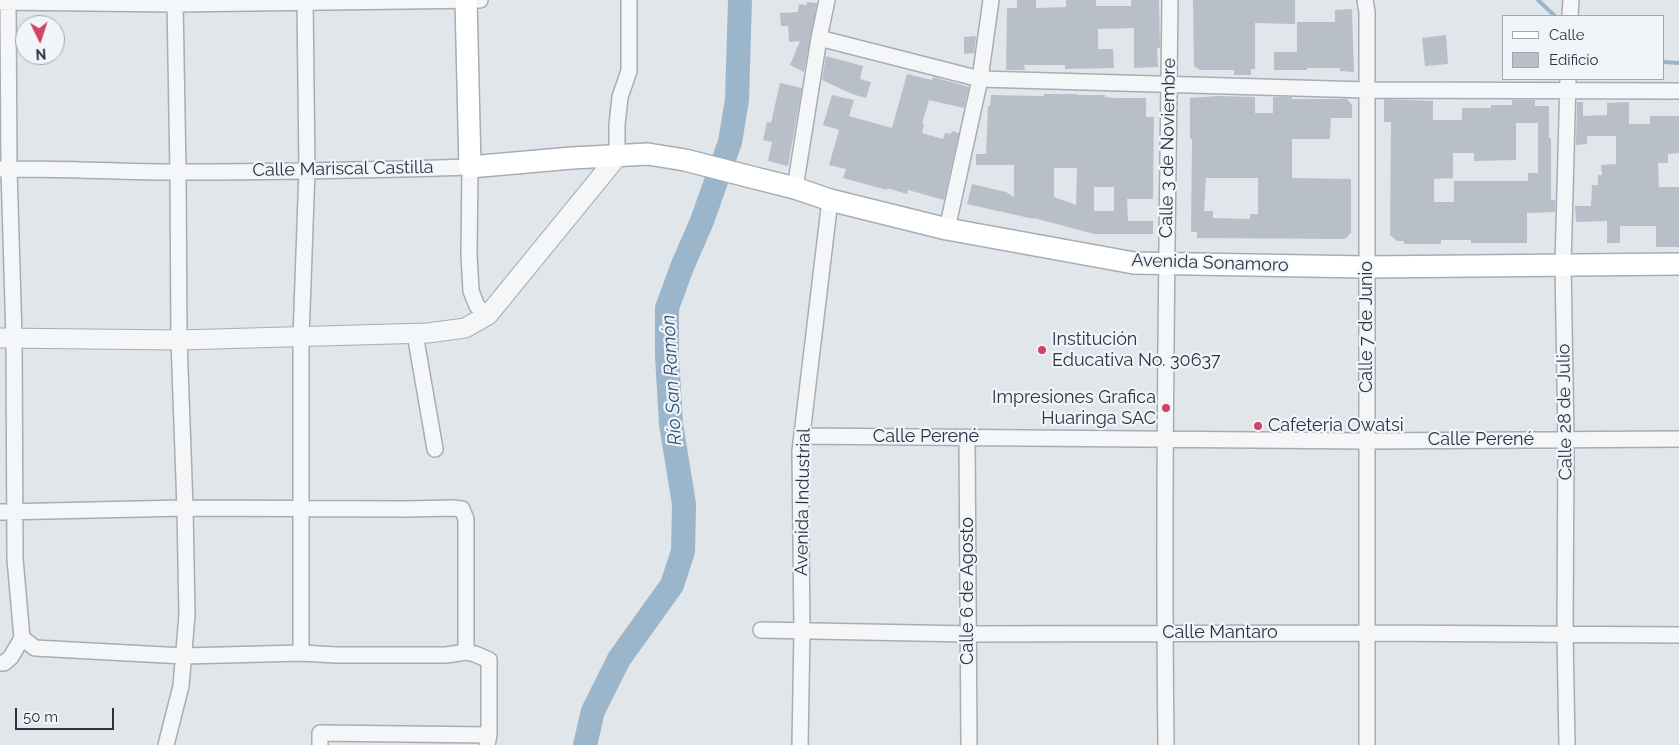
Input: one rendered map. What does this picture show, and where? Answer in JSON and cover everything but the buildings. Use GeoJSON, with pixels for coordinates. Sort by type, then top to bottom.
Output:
{"type":"FeatureCollection","features":[{"type":"Feature","properties":{"kind":"main road"},"geometry":{"type":"LineString","coordinates":[[466,0],[470,167]]}},
{"type":"Feature","properties":{"kind":"main road","name":"Calle Mariscal Castilla"},"geometry":{"type":"LineString","coordinates":[[470,167],[572,158],[648,154],[685,160],[752,177]]}},
{"type":"Feature","properties":{"kind":"main road","name":"Avenida Sonamoro"},"geometry":{"type":"LineString","coordinates":[[752,177],[795,188],[830,200],[947,229],[1134,263],[1367,267],[1679,264]]}},
{"type":"Feature","properties":{"kind":"street"},"geometry":{"type":"LineString","coordinates":[[0,663],[4,663],[11,657],[22,638],[15,559],[7,511],[7,338],[4,169],[5,1],[480,0]]}},
{"type":"Feature","properties":{"kind":"street"},"geometry":{"type":"LineString","coordinates":[[7,338],[178,340],[415,334],[464,328],[488,316],[616,157],[620,97],[629,71],[629,0]]}},
{"type":"Feature","properties":{"kind":"street"},"geometry":{"type":"LineString","coordinates":[[795,188],[819,38],[827,0]]}},
{"type":"Feature","properties":{"kind":"street"},"geometry":{"type":"LineString","coordinates":[[947,229],[980,79],[991,0]]}},
{"type":"Feature","properties":{"kind":"street","name":"Calle 3 de Noviembre"},"geometry":{"type":"LineString","coordinates":[[1166,745],[1166,264],[1170,0]]}},
{"type":"Feature","properties":{"kind":"street","name":"Calle 7 de Junio"},"geometry":{"type":"LineString","coordinates":[[1365,0],[1367,12],[1367,745]]}},
{"type":"Feature","properties":{"kind":"street"},"geometry":{"type":"LineString","coordinates":[[1570,15],[1571,0]]}},
{"type":"Feature","properties":{"kind":"street"},"geometry":{"type":"LineString","coordinates":[[301,653],[302,337],[306,170],[305,1]]}},
{"type":"Feature","properties":{"kind":"street"},"geometry":{"type":"LineString","coordinates":[[166,745],[181,686],[187,615],[185,508],[178,340],[175,2]]}},
{"type":"Feature","properties":{"kind":"street"},"geometry":{"type":"LineString","coordinates":[[819,38],[980,79],[1367,90],[1568,84],[1679,91]]}},
{"type":"Feature","properties":{"kind":"street","name":"Calle 28 de Julio"},"geometry":{"type":"LineString","coordinates":[[1567,745],[1565,634],[1566,440],[1563,265],[1568,84]]}},
{"type":"Feature","properties":{"kind":"street"},"geometry":{"type":"LineString","coordinates":[[470,167],[469,255],[471,291],[477,306],[488,316]]}},
{"type":"Feature","properties":{"kind":"street","name":"Calle Mariscal Castilla"},"geometry":{"type":"LineString","coordinates":[[4,169],[178,172],[333,171],[470,167]]}},
{"type":"Feature","properties":{"kind":"street","name":"Avenida Industrial"},"geometry":{"type":"LineString","coordinates":[[800,745],[802,631],[800,451],[830,200]]}},
{"type":"Feature","properties":{"kind":"street"},"geometry":{"type":"LineString","coordinates":[[415,334],[435,449]]}},
{"type":"Feature","properties":{"kind":"street","name":"Calle Perené"},"geometry":{"type":"LineString","coordinates":[[802,436],[1366,441],[1679,439]]}},
{"type":"Feature","properties":{"kind":"street","name":"Calle 6 de Agosto"},"geometry":{"type":"LineString","coordinates":[[967,437],[969,745]]}},
{"type":"Feature","properties":{"kind":"street"},"geometry":{"type":"LineString","coordinates":[[7,511],[185,508],[462,509],[466,519],[466,652]]}},
{"type":"Feature","properties":{"kind":"street","name":"Calle Mantaro"},"geometry":{"type":"LineString","coordinates":[[761,630],[969,634],[1368,633],[1679,636]]}},
{"type":"Feature","properties":{"kind":"street"},"geometry":{"type":"LineString","coordinates":[[22,638],[35,648],[184,656],[301,653],[336,655],[446,655],[466,652],[489,660],[488,740],[320,733],[320,745]]}},
{"type":"Feature","properties":{"kind":"waterway","name":"Río San Ramón"},"geometry":{"type":"LineString","coordinates":[[585,745],[593,711],[619,659],[672,585],[683,551],[684,504],[671,424],[667,356],[667,308],[702,221],[730,142],[737,100],[740,0]]}},
{"type":"Feature","properties":{"kind":"waterway"},"geometry":{"type":"LineString","coordinates":[[1538,0],[1554,15]]}},
{"type":"Feature","properties":{"kind":"waterway"},"geometry":{"type":"LineString","coordinates":[[1664,62],[1679,63]]}},
{"type":"Feature","properties":{"kind":"place","name":"Institución Educativa No. 30637"},"geometry":{"type":"Point","coordinates":[1042,350]}},
{"type":"Feature","properties":{"kind":"place","name":"Impresiones Grafica Huaringa SAC"},"geometry":{"type":"Point","coordinates":[1166,408]}},
{"type":"Feature","properties":{"kind":"place","name":"Cafeteria Owatsi"},"geometry":{"type":"Point","coordinates":[1258,426]}}]}
